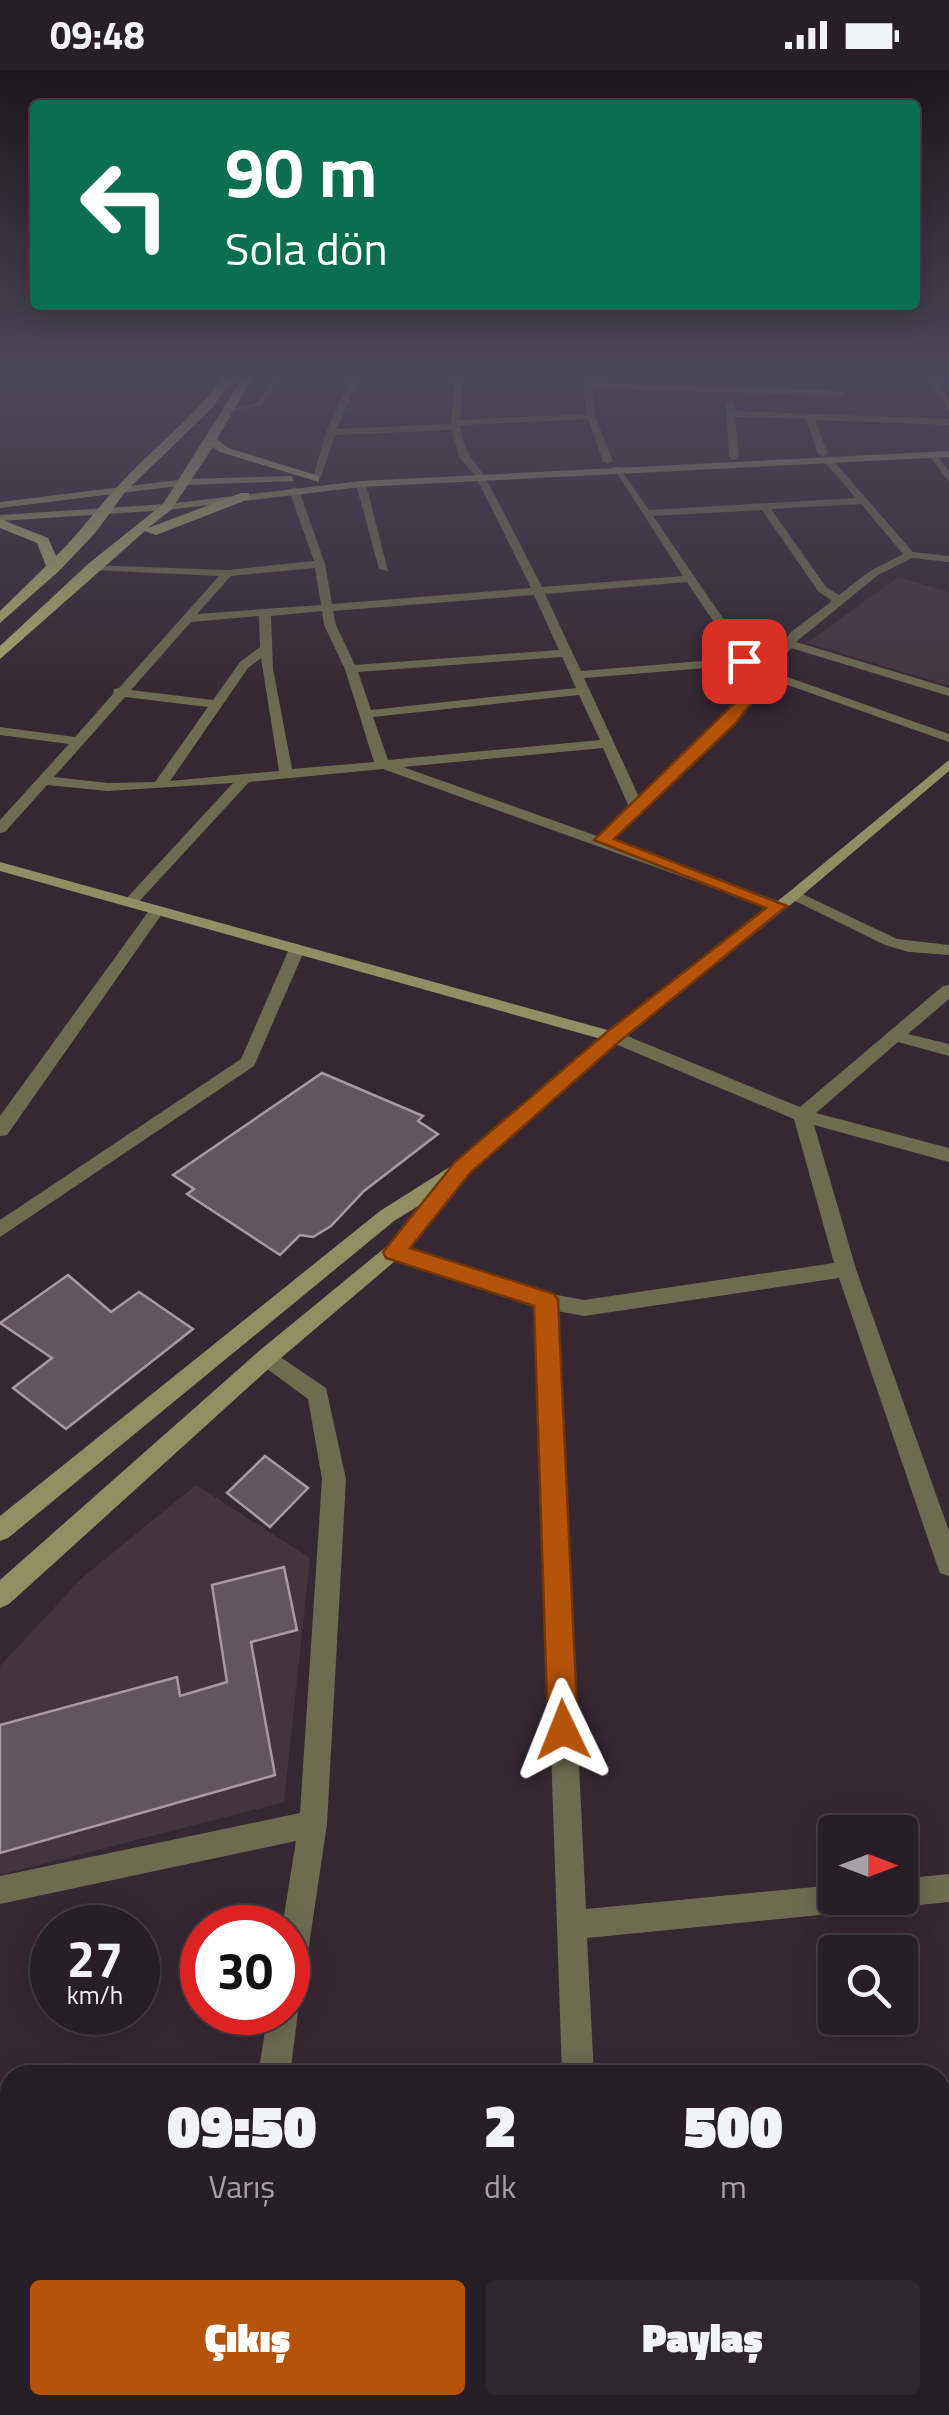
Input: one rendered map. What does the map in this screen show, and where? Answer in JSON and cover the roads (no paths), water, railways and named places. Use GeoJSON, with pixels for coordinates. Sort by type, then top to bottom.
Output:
{"type":"FeatureCollection","features":[{"type":"Feature","properties":{"kind":"main road"},"geometry":{"type":"LineString","coordinates":[[0,620],[54,568],[124,486]]}},
{"type":"Feature","properties":{"kind":"main road"},"geometry":{"type":"LineString","coordinates":[[0,506],[145,486]]}},
{"type":"Feature","properties":{"kind":"main road"},"geometry":{"type":"LineString","coordinates":[[0,654],[93,566],[166,507],[182,486]]}},
{"type":"Feature","properties":{"kind":"main road"},"geometry":{"type":"LineString","coordinates":[[0,521],[166,507],[334,486]]}},
{"type":"Feature","properties":{"kind":"main road"},"geometry":{"type":"LineString","coordinates":[[119,546],[245,496]]}},
{"type":"Feature","properties":{"kind":"main road"},"geometry":{"type":"LineString","coordinates":[[0,521],[44,541],[54,568]]}},
{"type":"Feature","properties":{"kind":"main road"},"geometry":{"type":"LineString","coordinates":[[0,1530],[387,1216],[463,1168],[614,1037],[794,895],[949,764]]}},
{"type":"Feature","properties":{"kind":"main road"},"geometry":{"type":"LineString","coordinates":[[0,866],[614,1037]]}},
{"type":"Feature","properties":{"kind":"main road"},"geometry":{"type":"LineString","coordinates":[[0,1596],[267,1357],[394,1252],[463,1168]]}},
{"type":"Feature","properties":{"kind":"street"},"geometry":{"type":"LineString","coordinates":[[362,486],[384,569]]}},
{"type":"Feature","properties":{"kind":"street"},"geometry":{"type":"LineString","coordinates":[[482,486],[538,590],[604,744],[637,808]]}},
{"type":"Feature","properties":{"kind":"street"},"geometry":{"type":"LineString","coordinates":[[626,486],[744,661],[765,676],[949,738]]}},
{"type":"Feature","properties":{"kind":"street"},"geometry":{"type":"LineString","coordinates":[[849,486],[910,555]]}},
{"type":"Feature","properties":{"kind":"street"},"geometry":{"type":"LineString","coordinates":[[294,490],[320,564],[325,608],[351,670],[382,764]]}},
{"type":"Feature","properties":{"kind":"street"},"geometry":{"type":"LineString","coordinates":[[644,514],[861,501]]}},
{"type":"Feature","properties":{"kind":"street"},"geometry":{"type":"LineString","coordinates":[[765,506],[822,590],[838,600]]}},
{"type":"Feature","properties":{"kind":"street"},"geometry":{"type":"LineString","coordinates":[[602,840],[730,720],[786,643],[838,600],[874,573],[910,555],[949,559]]}},
{"type":"Feature","properties":{"kind":"street"},"geometry":{"type":"LineString","coordinates":[[93,566],[228,572],[320,564]]}},
{"type":"Feature","properties":{"kind":"street"},"geometry":{"type":"LineString","coordinates":[[0,829],[228,572]]}},
{"type":"Feature","properties":{"kind":"street"},"geometry":{"type":"LineString","coordinates":[[184,619],[689,579]]}},
{"type":"Feature","properties":{"kind":"street"},"geometry":{"type":"LineString","coordinates":[[265,613],[265,650],[286,773]]}},
{"type":"Feature","properties":{"kind":"street"},"geometry":{"type":"LineString","coordinates":[[786,643],[949,692]]}},
{"type":"Feature","properties":{"kind":"street"},"geometry":{"type":"LineString","coordinates":[[160,786],[247,660],[265,650]]}},
{"type":"Feature","properties":{"kind":"street"},"geometry":{"type":"LineString","coordinates":[[351,670],[565,653]]}},
{"type":"Feature","properties":{"kind":"street"},"geometry":{"type":"LineString","coordinates":[[574,675],[744,661]]}},
{"type":"Feature","properties":{"kind":"street"},"geometry":{"type":"LineString","coordinates":[[365,714],[581,691]]}},
{"type":"Feature","properties":{"kind":"street"},"geometry":{"type":"LineString","coordinates":[[118,692],[216,704]]}},
{"type":"Feature","properties":{"kind":"street"},"geometry":{"type":"LineString","coordinates":[[0,731],[76,741]]}},
{"type":"Feature","properties":{"kind":"street"},"geometry":{"type":"LineString","coordinates":[[42,780],[108,787],[160,786],[604,744]]}},
{"type":"Feature","properties":{"kind":"street"},"geometry":{"type":"LineString","coordinates":[[382,764],[778,906]]}},
{"type":"Feature","properties":{"kind":"street"},"geometry":{"type":"LineString","coordinates":[[130,903],[246,777]]}},
{"type":"Feature","properties":{"kind":"street"},"geometry":{"type":"LineString","coordinates":[[794,895],[892,942],[949,950]]}},
{"type":"Feature","properties":{"kind":"street"},"geometry":{"type":"LineString","coordinates":[[0,1130],[156,910]]}},
{"type":"Feature","properties":{"kind":"street"},"geometry":{"type":"LineString","coordinates":[[0,1230],[248,1062],[297,950]]}},
{"type":"Feature","properties":{"kind":"street"},"geometry":{"type":"LineString","coordinates":[[802,1114],[949,990]]}},
{"type":"Feature","properties":{"kind":"street"},"geometry":{"type":"LineString","coordinates":[[895,1036],[949,1050]]}},
{"type":"Feature","properties":{"kind":"street"},"geometry":{"type":"LineString","coordinates":[[614,1037],[802,1114],[949,1154]]}},
{"type":"Feature","properties":{"kind":"street"},"geometry":{"type":"LineString","coordinates":[[802,1114],[846,1269],[949,1565]]}},
{"type":"Feature","properties":{"kind":"street"},"geometry":{"type":"LineString","coordinates":[[394,1252],[546,1300],[584,1308],[846,1269]]}},
{"type":"Feature","properties":{"kind":"street"},"geometry":{"type":"LineString","coordinates":[[546,1300],[578,2065]]}},
{"type":"Feature","properties":{"kind":"street"},"geometry":{"type":"LineString","coordinates":[[267,1357],[318,1394],[334,1479],[313,1824],[300,1905]]}},
{"type":"Feature","properties":{"kind":"street"},"geometry":{"type":"LineString","coordinates":[[0,1890],[313,1824]]}},
{"type":"Feature","properties":{"kind":"street"},"geometry":{"type":"LineString","coordinates":[[918,1891],[949,1888]]}},
{"type":"Feature","properties":{"kind":"street"},"geometry":{"type":"LineString","coordinates":[[571,1925],[818,1901]]}},
{"type":"Feature","properties":{"kind":"street"},"geometry":{"type":"LineString","coordinates":[[275,2065],[280,2035]]}}]}
